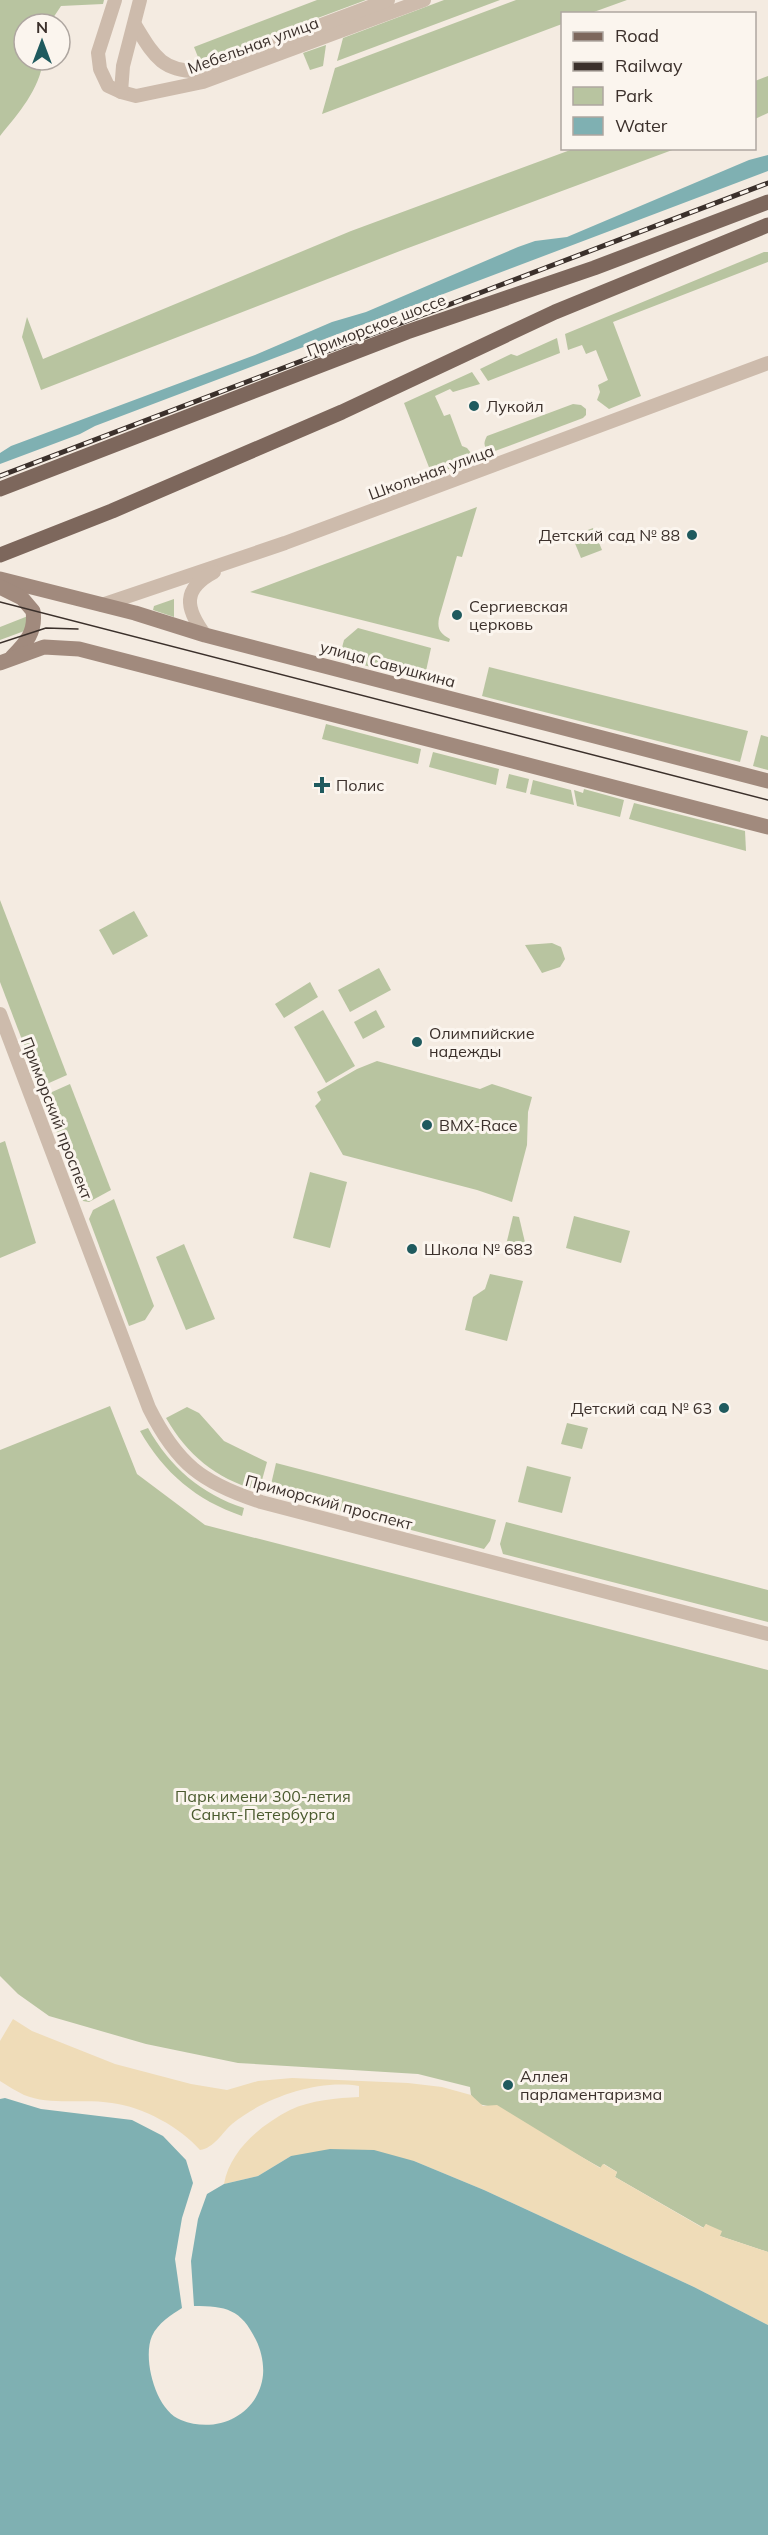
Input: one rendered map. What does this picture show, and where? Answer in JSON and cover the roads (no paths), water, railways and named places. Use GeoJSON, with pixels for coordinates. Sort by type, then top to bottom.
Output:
{"type":"FeatureCollection","features":[{"type":"Feature","properties":{"kind":"main road","name":"Приморское шоссе"},"geometry":{"type":"LineString","coordinates":[[0,489],[396,336],[501,298],[594,268],[768,202]]}},
{"type":"Feature","properties":{"kind":"main road"},"geometry":{"type":"LineString","coordinates":[[0,555],[112,511],[342,412],[555,312],[768,225]]}},
{"type":"Feature","properties":{"kind":"main road","name":"улица Савушкина"},"geometry":{"type":"LineString","coordinates":[[0,579],[102,604],[205,635],[768,781]]}},
{"type":"Feature","properties":{"kind":"main road"},"geometry":{"type":"LineString","coordinates":[[0,588],[22,598],[33,611],[33,631],[23,646],[5,661]]}},
{"type":"Feature","properties":{"kind":"main road"},"geometry":{"type":"LineString","coordinates":[[5,661],[44,647],[79,649],[768,827]]}},
{"type":"Feature","properties":{"kind":"street"},"geometry":{"type":"LineString","coordinates":[[115,0],[98,53],[100,69],[108,86],[120,92],[123,66],[140,0]]}},
{"type":"Feature","properties":{"kind":"street","name":"Мебельная улица"},"geometry":{"type":"LineString","coordinates":[[135,24],[155,57],[172,68],[199,71],[388,0]]}},
{"type":"Feature","properties":{"kind":"street","name":"Мебельная улица"},"geometry":{"type":"LineString","coordinates":[[120,92],[136,96],[150,95],[203,82],[424,0]]}},
{"type":"Feature","properties":{"kind":"street","name":"Школьная улица"},"geometry":{"type":"LineString","coordinates":[[102,604],[197,571],[234,561],[768,363]]}},
{"type":"Feature","properties":{"kind":"street"},"geometry":{"type":"LineString","coordinates":[[205,635],[192,619],[189,609],[190,597],[194,587],[201,579],[234,561]]}},
{"type":"Feature","properties":{"kind":"street","name":"Приморский проспект"},"geometry":{"type":"LineString","coordinates":[[0,1014],[146,1402],[168,1443],[181,1459],[200,1475],[227,1491],[261,1502],[768,1634]]}},
{"type":"Feature","properties":{"kind":"water"},"geometry":{"type":"Polygon","coordinates":[[[768,155],[768,171],[0,464],[0,453],[11,446],[255,355],[332,322],[366,312],[518,247],[535,241],[567,237],[749,160],[768,155]]]}},
{"type":"Feature","properties":{"kind":"water"},"geometry":{"type":"Polygon","coordinates":[[[5,2098],[41,2109],[132,2120],[163,2136],[186,2160],[193,2183],[182,2218],[175,2259],[182,2308],[158,2327],[149,2346],[153,2383],[158,2396],[172,2415],[195,2424],[209,2425],[234,2418],[254,2401],[263,2375],[263,2361],[256,2340],[238,2316],[224,2309],[194,2306],[191,2261],[198,2219],[207,2194],[224,2184],[258,2176],[291,2156],[330,2149],[374,2150],[414,2161],[484,2190],[694,2287],[768,2325],[768,2535],[0,2535],[0,2099],[5,2098]]]}},
{"type":"Feature","properties":{"kind":"tram line"},"geometry":{"type":"LineString","coordinates":[[0,602],[768,800]]}},
{"type":"Feature","properties":{"kind":"tram line"},"geometry":{"type":"LineString","coordinates":[[0,643],[46,628],[78,629]]}},
{"type":"Feature","properties":{"kind":"railway"},"geometry":{"type":"LineString","coordinates":[[0,476],[768,183]]}},
{"type":"Feature","properties":{"kind":"place","name":"Лукойл"},"geometry":{"type":"Point","coordinates":[474,406]}},
{"type":"Feature","properties":{"kind":"place","name":"Детский сад № 88"},"geometry":{"type":"Point","coordinates":[692,535]}},
{"type":"Feature","properties":{"kind":"place","name":"Сергиевская церковь"},"geometry":{"type":"Point","coordinates":[457,615]}},
{"type":"Feature","properties":{"kind":"place","name":"Полис"},"geometry":{"type":"Point","coordinates":[322,785]}},
{"type":"Feature","properties":{"kind":"place","name":"Олимпийские надежды"},"geometry":{"type":"Point","coordinates":[417,1042]}},
{"type":"Feature","properties":{"kind":"place","name":"BMX-Race"},"geometry":{"type":"Point","coordinates":[427,1125]}},
{"type":"Feature","properties":{"kind":"place","name":"Школа № 683"},"geometry":{"type":"Point","coordinates":[412,1249]}},
{"type":"Feature","properties":{"kind":"place","name":"Детский сад № 63"},"geometry":{"type":"Point","coordinates":[724,1408]}},
{"type":"Feature","properties":{"kind":"place","name":"Аллея парламентаризма"},"geometry":{"type":"Point","coordinates":[508,2085]}},
{"type":"Feature","properties":{"kind":"park label","name":"Парк имени 300-летия Санкт-Петербурга"},"geometry":{"type":"Point","coordinates":[263,1805]}}]}
